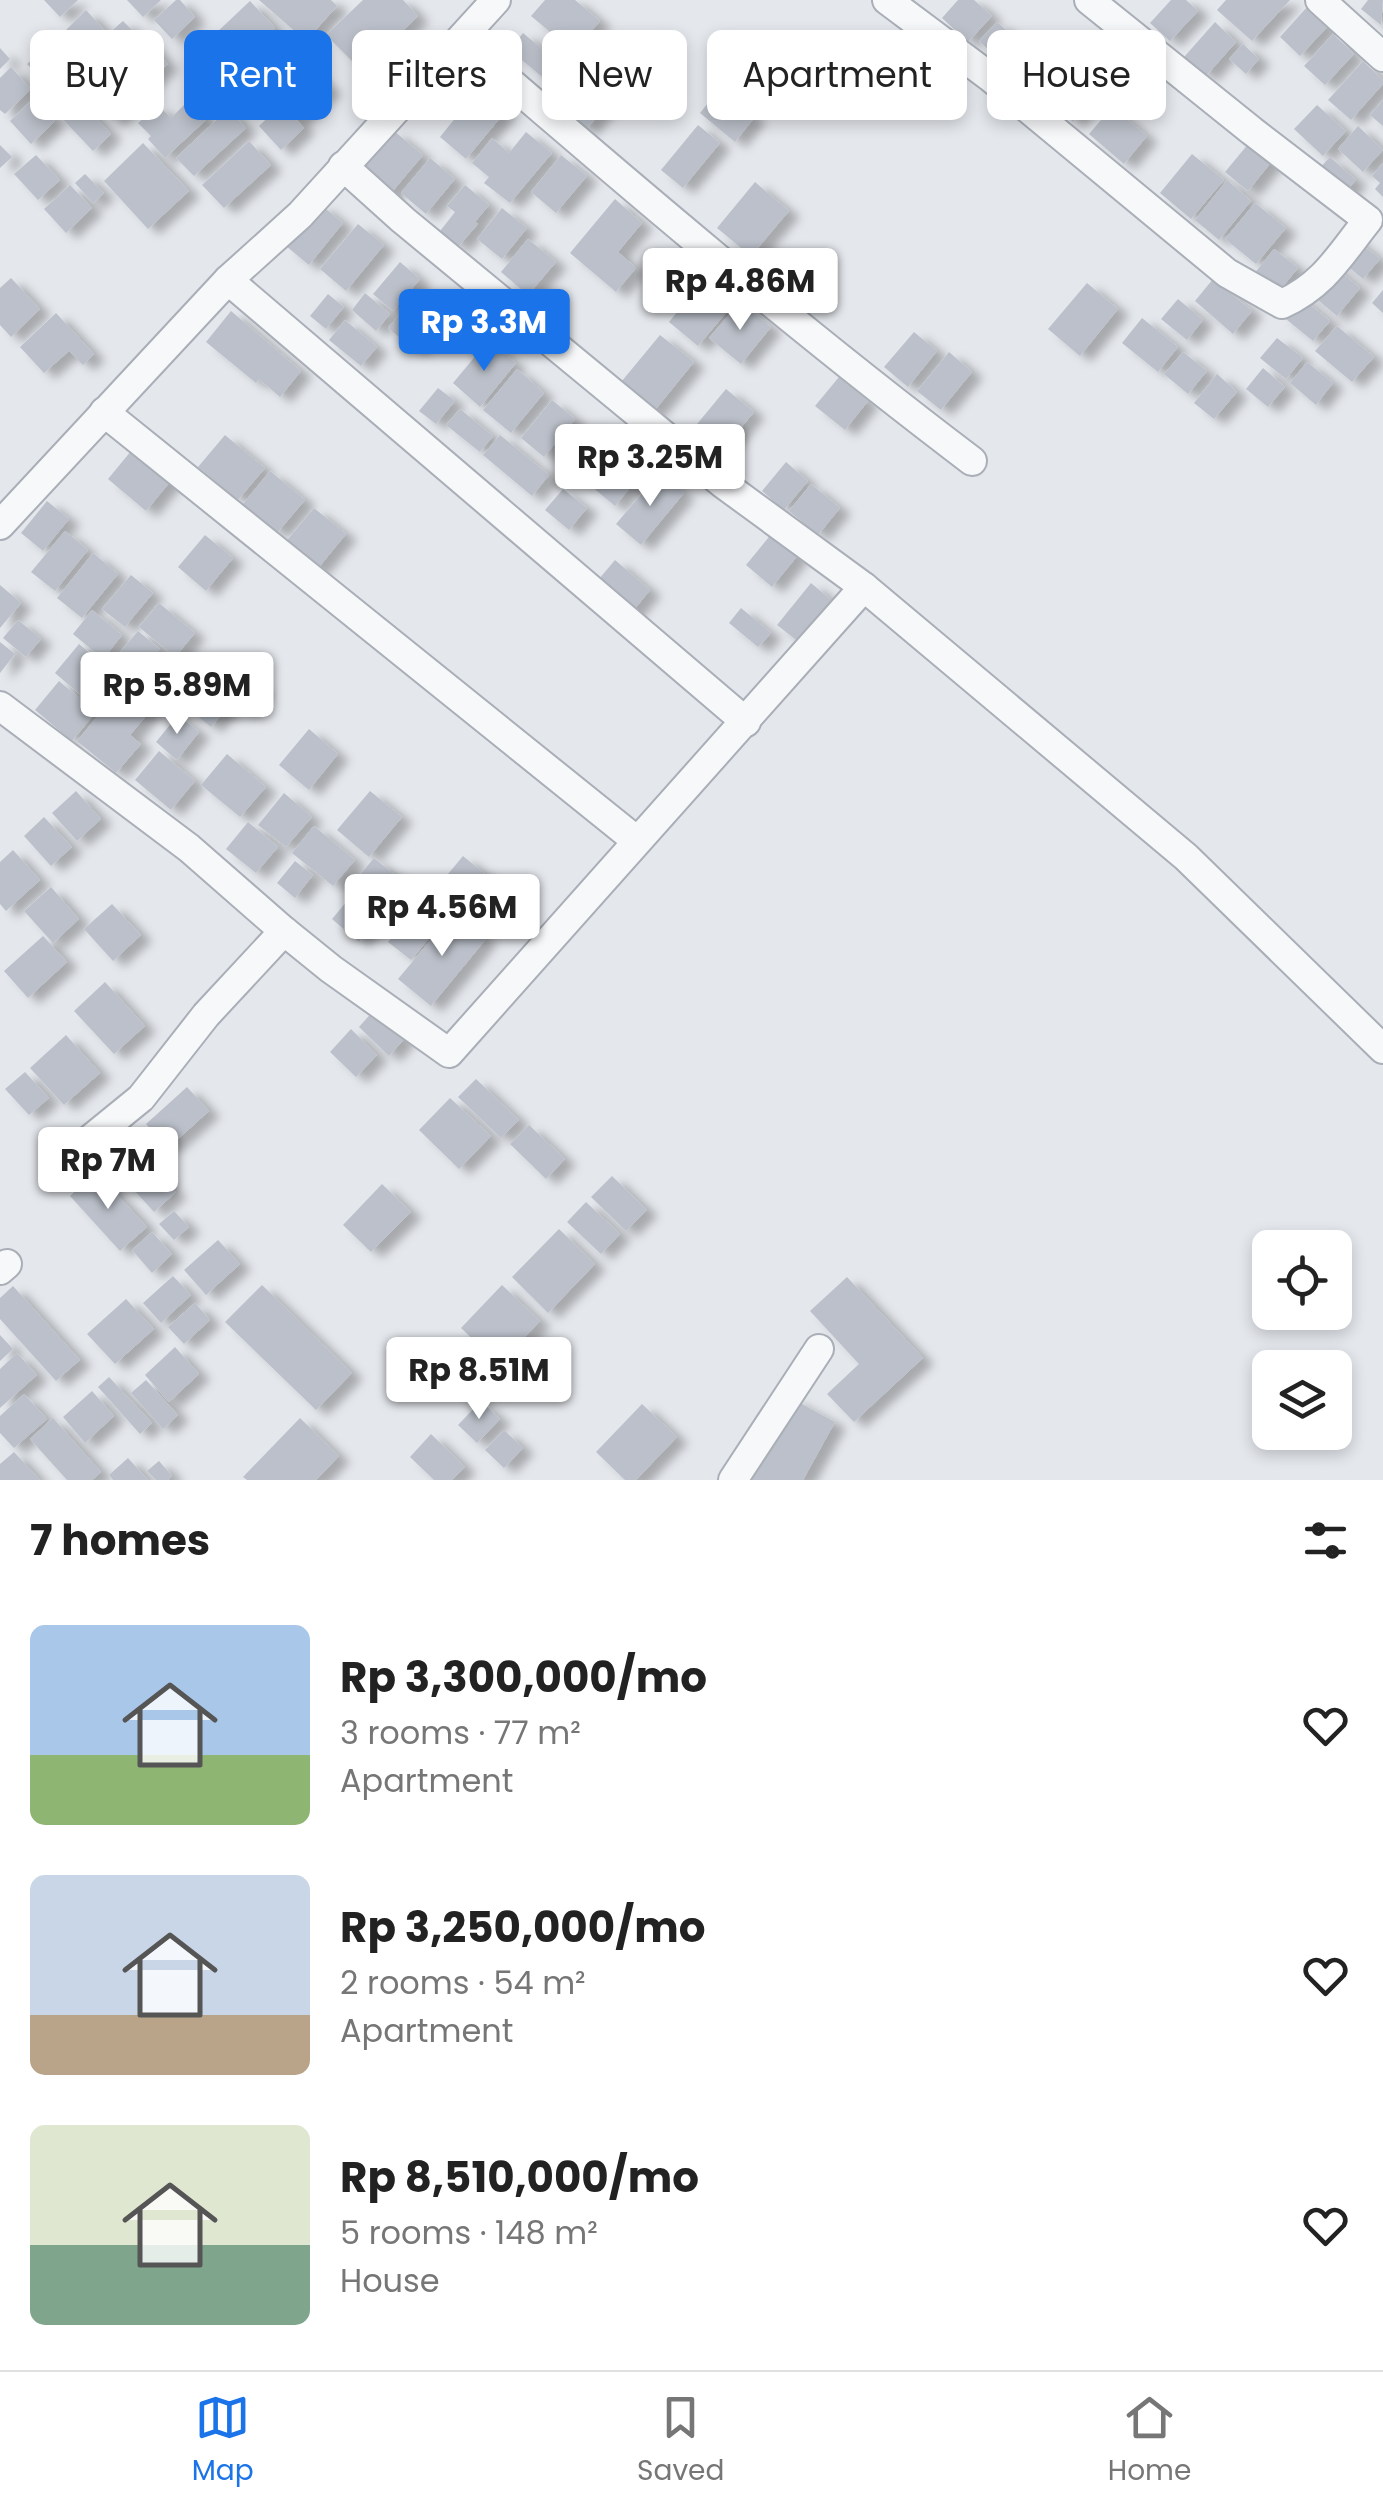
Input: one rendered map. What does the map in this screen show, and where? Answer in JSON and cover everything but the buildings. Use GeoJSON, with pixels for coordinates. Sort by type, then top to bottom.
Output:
{"type":"FeatureCollection","features":[{"type":"Feature","properties":{"kind":"street"},"geometry":{"type":"LineString","coordinates":[[469,30],[496,0]]}},
{"type":"Feature","properties":{"kind":"street"},"geometry":{"type":"LineString","coordinates":[[887,0],[990,78],[1227,273],[1282,304],[1303,294],[1320,280],[1368,220],[1089,0]]}},
{"type":"Feature","properties":{"kind":"street"},"geometry":{"type":"LineString","coordinates":[[1320,0],[1383,57]]}},
{"type":"Feature","properties":{"kind":"street"},"geometry":{"type":"LineString","coordinates":[[522,94],[784,315],[972,461]]}},
{"type":"Feature","properties":{"kind":"street"},"geometry":{"type":"LineString","coordinates":[[0,526],[228,280],[300,215],[386,120]]}},
{"type":"Feature","properties":{"kind":"street"},"geometry":{"type":"LineString","coordinates":[[343,166],[692,458],[864,586],[1186,857],[1383,1049]]}},
{"type":"Feature","properties":{"kind":"street"},"geometry":{"type":"LineString","coordinates":[[228,280],[746,722]]}},
{"type":"Feature","properties":{"kind":"street"},"geometry":{"type":"LineString","coordinates":[[104,412],[636,841]]}},
{"type":"Feature","properties":{"kind":"street"},"geometry":{"type":"LineString","coordinates":[[0,706],[189,848],[332,969],[448,1054],[864,586]]}},
{"type":"Feature","properties":{"kind":"street"},"geometry":{"type":"LineString","coordinates":[[55,1168],[141,1098],[206,1014],[284,931]]}},
{"type":"Feature","properties":{"kind":"street"},"geometry":{"type":"LineString","coordinates":[[734,1480],[819,1349]]}}]}
